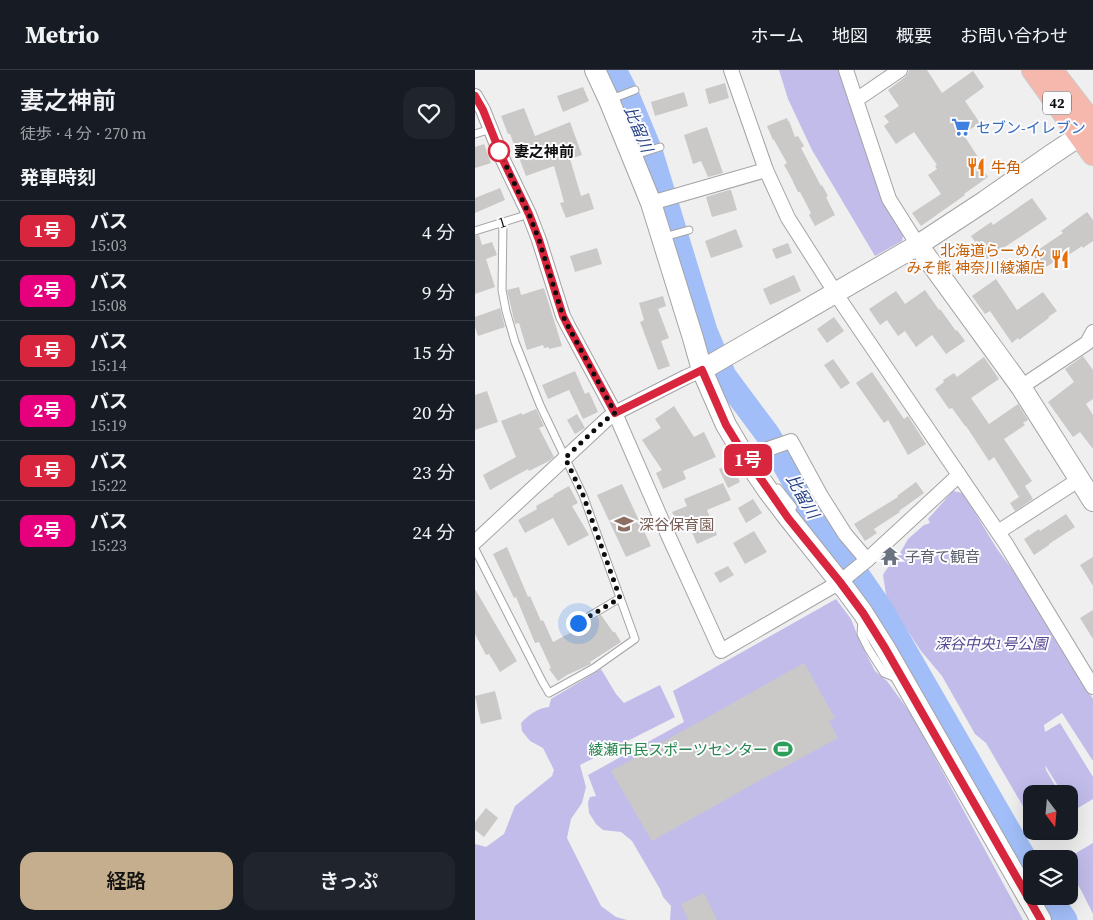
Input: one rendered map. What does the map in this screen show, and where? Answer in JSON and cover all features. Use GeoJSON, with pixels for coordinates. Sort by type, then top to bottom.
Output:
{"type":"FeatureCollection","features":[{"type":"Feature","properties":{"kind":"main road","name":"42"},"geometry":{"type":"LineString","coordinates":[[1048,70],[1090,135]]}},
{"type":"Feature","properties":{"kind":"street"},"geometry":{"type":"LineString","coordinates":[[595,70],[613,98],[654,202],[693,338],[706,368],[726,425],[788,518],[799,522],[845,578],[863,613],[904,680],[1041,920]]}},
{"type":"Feature","properties":{"kind":"street"},"geometry":{"type":"LineString","coordinates":[[731,70],[766,170],[788,218],[998,532],[1093,687]]}},
{"type":"Feature","properties":{"kind":"street"},"geometry":{"type":"LineString","coordinates":[[846,70],[889,199],[918,245],[1021,388],[1093,500]]}},
{"type":"Feature","properties":{"kind":"street"},"geometry":{"type":"LineString","coordinates":[[856,100],[900,70]]}},
{"type":"Feature","properties":{"kind":"street"},"geometry":{"type":"LineString","coordinates":[[475,96],[529,214],[563,316],[615,413],[721,651],[845,578],[959,475]]}},
{"type":"Feature","properties":{"kind":"street"},"geometry":{"type":"LineString","coordinates":[[475,542],[603,422],[615,413],[706,368],[918,245],[1051,155],[1090,135]]}},
{"type":"Feature","properties":{"kind":"street"},"geometry":{"type":"LineString","coordinates":[[654,202],[766,170]]}},
{"type":"Feature","properties":{"kind":"street"},"geometry":{"type":"LineString","coordinates":[[1021,388],[1091,341]]}},
{"type":"Feature","properties":{"kind":"street"},"geometry":{"type":"LineString","coordinates":[[745,456],[791,441],[821,496],[864,562]]}},
{"type":"Feature","properties":{"kind":"street"},"geometry":{"type":"LineString","coordinates":[[998,532],[1080,479]]}},
{"type":"Feature","properties":{"kind":"lane"},"geometry":{"type":"LineString","coordinates":[[613,98],[635,90]]}},
{"type":"Feature","properties":{"kind":"lane"},"geometry":{"type":"LineString","coordinates":[[475,134],[491,129]]}},
{"type":"Feature","properties":{"kind":"lane"},"geometry":{"type":"LineString","coordinates":[[636,155],[660,147]]}},
{"type":"Feature","properties":{"kind":"lane","name":"1"},"geometry":{"type":"LineString","coordinates":[[475,231],[529,214]]}},
{"type":"Feature","properties":{"kind":"lane"},"geometry":{"type":"LineString","coordinates":[[475,549],[549,693],[594,668],[635,639],[583,495],[540,405],[515,342],[502,290],[503,222]]}},
{"type":"Feature","properties":{"kind":"lane"},"geometry":{"type":"LineString","coordinates":[[665,237],[689,230]]}},
{"type":"Feature","properties":{"kind":"lane"},"geometry":{"type":"LineString","coordinates":[[578,623],[620,598]]}},
{"type":"Feature","properties":{"kind":"green space"},"geometry":{"type":"Polygon","coordinates":[[[779,70],[842,70],[906,232],[902,241],[875,256],[812,150],[788,99],[779,70]]]}},
{"type":"Feature","properties":{"kind":"green space","name":"深谷中央1号公園"},"geometry":{"type":"Polygon","coordinates":[[[953,491],[963,493],[1093,699],[1093,761],[1062,713],[1044,725],[1045,732],[1060,723],[1093,777],[1093,799],[1078,808],[1078,785],[1057,785],[1045,765],[1055,785],[1023,785],[1023,806],[986,743],[975,734],[942,676],[921,651],[889,603],[883,575],[908,539],[924,525],[930,523],[928,519],[953,491]]]}},
{"type":"Feature","properties":{"kind":"green space","name":"綾瀬市民スポーツセンター"},"geometry":{"type":"Polygon","coordinates":[[[836,599],[851,619],[875,671],[887,681],[914,719],[1023,920],[670,920],[671,906],[663,897],[632,841],[621,832],[603,830],[596,824],[589,813],[588,802],[590,797],[596,796],[588,775],[684,722],[673,691],[836,599]]]}},
{"type":"Feature","properties":{"kind":"green space"},"geometry":{"type":"Polygon","coordinates":[[[601,669],[616,694],[624,703],[660,685],[675,717],[580,765],[586,787],[582,803],[571,819],[567,838],[601,906],[616,917],[627,920],[475,920],[475,844],[486,847],[504,834],[515,806],[552,776],[554,770],[543,748],[530,741],[522,731],[521,723],[534,712],[549,707],[551,699],[601,669]]]}},
{"type":"Feature","properties":{"kind":"green space"},"geometry":{"type":"Polygon","coordinates":[[[1093,843],[1093,914],[1078,885],[1078,852],[1093,843]]]}},
{"type":"Feature","properties":{"kind":"building"},"geometry":{"type":"Polygon","coordinates":[[[909,70],[927,70],[942,93],[973,71],[984,87],[965,101],[980,123],[963,134],[978,157],[975,159],[988,177],[921,226],[912,213],[941,194],[928,175],[937,169],[935,166],[937,165],[914,132],[896,144],[884,126],[889,122],[884,116],[899,106],[888,90],[905,77],[909,70]]]}},
{"type":"Feature","properties":{"kind":"building"},"geometry":{"type":"Polygon","coordinates":[[[725,83],[729,98],[709,104],[705,89],[725,83]]]}},
{"type":"Feature","properties":{"kind":"building"},"geometry":{"type":"Polygon","coordinates":[[[583,87],[589,101],[563,112],[557,96],[583,87]]]}},
{"type":"Feature","properties":{"kind":"building"},"geometry":{"type":"Polygon","coordinates":[[[684,92],[688,106],[655,116],[651,102],[684,92]]]}},
{"type":"Feature","properties":{"kind":"building"},"geometry":{"type":"Polygon","coordinates":[[[524,108],[535,136],[570,122],[582,155],[570,159],[581,196],[589,193],[594,209],[566,218],[560,203],[564,202],[554,166],[526,176],[501,116],[524,108]]]}},
{"type":"Feature","properties":{"kind":"building"},"geometry":{"type":"Polygon","coordinates":[[[787,118],[795,137],[798,136],[804,146],[801,148],[828,196],[826,197],[835,215],[815,226],[809,215],[811,213],[784,165],[787,163],[767,126],[787,118]]]}},
{"type":"Feature","properties":{"kind":"building"},"geometry":{"type":"Polygon","coordinates":[[[707,127],[723,173],[708,177],[701,161],[693,164],[684,135],[707,127]]]}},
{"type":"Feature","properties":{"kind":"building"},"geometry":{"type":"Polygon","coordinates":[[[484,144],[491,163],[475,168],[475,147],[484,144]]]}},
{"type":"Feature","properties":{"kind":"building"},"geometry":{"type":"Polygon","coordinates":[[[500,188],[505,200],[475,213],[475,198],[500,188]]]}},
{"type":"Feature","properties":{"kind":"building"},"geometry":{"type":"Polygon","coordinates":[[[731,190],[737,210],[712,217],[706,197],[731,190]]]}},
{"type":"Feature","properties":{"kind":"building"},"geometry":{"type":"Polygon","coordinates":[[[1032,198],[1047,219],[987,259],[971,236],[991,222],[993,225],[1032,198]]]}},
{"type":"Feature","properties":{"kind":"building"},"geometry":{"type":"Polygon","coordinates":[[[1087,212],[1093,220],[1093,241],[1043,269],[1032,254],[1063,233],[1061,231],[1087,212]]]}},
{"type":"Feature","properties":{"kind":"building"},"geometry":{"type":"Polygon","coordinates":[[[736,229],[743,247],[711,258],[705,241],[736,229]]]}},
{"type":"Feature","properties":{"kind":"building"},"geometry":{"type":"Polygon","coordinates":[[[479,235],[482,245],[492,242],[497,255],[486,259],[495,287],[475,294],[475,236],[479,235]]]}},
{"type":"Feature","properties":{"kind":"building"},"geometry":{"type":"Polygon","coordinates":[[[788,243],[792,253],[776,259],[772,249],[788,243]]]}},
{"type":"Feature","properties":{"kind":"building"},"geometry":{"type":"Polygon","coordinates":[[[597,248],[602,264],[575,272],[570,256],[597,248]]]}},
{"type":"Feature","properties":{"kind":"building"},"geometry":{"type":"Polygon","coordinates":[[[794,275],[801,291],[770,305],[763,289],[794,275]]]}},
{"type":"Feature","properties":{"kind":"building"},"geometry":{"type":"Polygon","coordinates":[[[996,279],[1017,310],[1043,292],[1057,311],[1019,340],[1018,338],[1012,343],[990,311],[985,314],[972,296],[996,279]]]}},
{"type":"Feature","properties":{"kind":"building"},"geometry":{"type":"Polygon","coordinates":[[[519,287],[521,295],[544,288],[562,346],[549,349],[549,347],[544,348],[543,345],[527,350],[519,323],[515,324],[507,290],[519,287]]]}},
{"type":"Feature","properties":{"kind":"building"},"geometry":{"type":"Polygon","coordinates":[[[925,290],[965,341],[946,354],[932,335],[916,347],[905,331],[898,336],[887,320],[880,325],[869,309],[896,291],[905,304],[925,290]]]}},
{"type":"Feature","properties":{"kind":"building"},"geometry":{"type":"Polygon","coordinates":[[[663,296],[666,306],[658,309],[669,338],[661,341],[670,366],[658,370],[640,322],[644,320],[639,303],[663,296]]]}},
{"type":"Feature","properties":{"kind":"building"},"geometry":{"type":"Polygon","coordinates":[[[500,308],[505,327],[478,336],[475,327],[475,317],[500,308]]]}},
{"type":"Feature","properties":{"kind":"building"},"geometry":{"type":"Polygon","coordinates":[[[834,317],[844,331],[827,343],[817,329],[834,317]]]}},
{"type":"Feature","properties":{"kind":"building"},"geometry":{"type":"Polygon","coordinates":[[[1083,356],[1093,370],[1093,399],[1086,404],[1093,415],[1093,449],[1080,432],[1073,437],[1048,402],[1074,382],[1065,369],[1083,356]]]}},
{"type":"Feature","properties":{"kind":"building"},"geometry":{"type":"Polygon","coordinates":[[[984,357],[999,379],[971,398],[989,424],[1018,404],[1028,420],[1023,423],[1025,425],[1004,439],[1032,481],[1025,486],[1033,499],[1015,511],[1010,503],[1019,497],[994,457],[989,461],[966,426],[952,408],[949,409],[935,389],[944,382],[943,380],[954,373],[957,377],[984,357]]]}},
{"type":"Feature","properties":{"kind":"building"},"geometry":{"type":"Polygon","coordinates":[[[833,359],[850,383],[841,389],[824,365],[833,359]]]}},
{"type":"Feature","properties":{"kind":"building"},"geometry":{"type":"Polygon","coordinates":[[[575,371],[585,394],[589,392],[598,412],[583,419],[569,390],[548,399],[542,385],[575,371]]]}},
{"type":"Feature","properties":{"kind":"building"},"geometry":{"type":"Polygon","coordinates":[[[872,372],[904,419],[908,416],[926,444],[908,455],[888,420],[884,423],[856,383],[872,372]]]}},
{"type":"Feature","properties":{"kind":"building"},"geometry":{"type":"Polygon","coordinates":[[[487,391],[498,422],[475,430],[475,395],[487,391]]]}},
{"type":"Feature","properties":{"kind":"building"},"geometry":{"type":"Polygon","coordinates":[[[674,406],[694,437],[704,432],[716,457],[683,471],[686,479],[663,489],[656,473],[662,470],[642,440],[661,428],[655,419],[674,406]]]}},
{"type":"Feature","properties":{"kind":"building"},"geometry":{"type":"Polygon","coordinates":[[[536,409],[544,426],[539,428],[554,457],[490,490],[483,475],[516,457],[501,421],[536,409]]]}},
{"type":"Feature","properties":{"kind":"building"},"geometry":{"type":"Polygon","coordinates":[[[577,414],[585,428],[575,434],[567,420],[577,414]]]}},
{"type":"Feature","properties":{"kind":"building"},"geometry":{"type":"Polygon","coordinates":[[[732,463],[740,482],[728,488],[719,469],[732,463]]]}},
{"type":"Feature","properties":{"kind":"building"},"geometry":{"type":"Polygon","coordinates":[[[916,482],[924,493],[874,529],[877,533],[865,541],[854,524],[898,497],[916,482]]]}},
{"type":"Feature","properties":{"kind":"building"},"geometry":{"type":"Polygon","coordinates":[[[723,483],[731,500],[707,510],[717,535],[697,544],[688,523],[679,527],[672,512],[687,506],[684,499],[723,483]]]}},
{"type":"Feature","properties":{"kind":"building"},"geometry":{"type":"Polygon","coordinates":[[[622,484],[651,546],[626,557],[597,495],[622,484]]]}},
{"type":"Feature","properties":{"kind":"building"},"geometry":{"type":"Polygon","coordinates":[[[569,486],[578,503],[572,506],[589,535],[568,546],[553,518],[525,533],[518,520],[537,509],[536,506],[569,486]]]}},
{"type":"Feature","properties":{"kind":"building"},"geometry":{"type":"Polygon","coordinates":[[[753,499],[762,513],[746,523],[738,508],[753,499]]]}},
{"type":"Feature","properties":{"kind":"building"},"geometry":{"type":"Polygon","coordinates":[[[1066,514],[1075,527],[1034,555],[1024,539],[1066,514]]]}},
{"type":"Feature","properties":{"kind":"building"},"geometry":{"type":"Polygon","coordinates":[[[754,531],[767,552],[745,564],[733,543],[754,531]]]}},
{"type":"Feature","properties":{"kind":"building"},"geometry":{"type":"Polygon","coordinates":[[[507,547],[528,597],[530,596],[553,642],[601,615],[621,642],[590,662],[591,664],[558,681],[549,669],[551,668],[539,642],[535,643],[516,597],[514,598],[493,554],[507,547]]]}},
{"type":"Feature","properties":{"kind":"building"},"geometry":{"type":"Polygon","coordinates":[[[1093,557],[1093,586],[1080,565],[1093,557]]]}},
{"type":"Feature","properties":{"kind":"building"},"geometry":{"type":"Polygon","coordinates":[[[728,566],[734,575],[720,583],[714,573],[728,566]]]}},
{"type":"Feature","properties":{"kind":"building"},"geometry":{"type":"Polygon","coordinates":[[[475,589],[517,661],[500,672],[489,654],[486,655],[475,634],[475,589]]]}},
{"type":"Feature","properties":{"kind":"building"},"geometry":{"type":"Polygon","coordinates":[[[1093,610],[1093,639],[1080,618],[1093,610]]]}},
{"type":"Feature","properties":{"kind":"building"},"geometry":{"type":"Polygon","coordinates":[[[804,663],[835,718],[829,721],[838,738],[652,841],[611,771],[804,663]]]}},
{"type":"Feature","properties":{"kind":"building"},"geometry":{"type":"Polygon","coordinates":[[[495,691],[502,719],[481,724],[475,696],[495,691]]]}},
{"type":"Feature","properties":{"kind":"building"},"geometry":{"type":"Polygon","coordinates":[[[486,808],[498,818],[484,837],[475,830],[475,822],[486,808]]]}},
{"type":"Feature","properties":{"kind":"building"},"geometry":{"type":"Polygon","coordinates":[[[704,893],[717,920],[688,920],[681,904],[704,893]]]}},
{"type":"Feature","properties":{"kind":"waterway","name":"比留川"},"geometry":{"type":"LineString","coordinates":[[614,70],[626,93],[650,151],[705,331],[724,376],[768,435],[820,527],[847,560],[880,608],[1023,856]]}},
{"type":"Feature","properties":{"kind":"waterway","name":"比留川"},"geometry":{"type":"LineString","coordinates":[[1054,905],[1065,920]]}},
{"type":"Feature","properties":{"kind":"bus line","name":"1号"},"geometry":{"type":"LineString","coordinates":[[475,96],[529,214],[563,316],[615,413],[702,370],[726,425],[745,456],[788,518],[863,613],[885,648],[1041,920]]}},
{"type":"Feature","properties":{"kind":"place","name":"セブン-イレブン"},"geometry":{"type":"Point","coordinates":[961,127]}},
{"type":"Feature","properties":{"kind":"place","name":"妻之神前"},"geometry":{"type":"Point","coordinates":[499,151]}},
{"type":"Feature","properties":{"kind":"place","name":"牛角"},"geometry":{"type":"Point","coordinates":[976,167]}},
{"type":"Feature","properties":{"kind":"place","name":"北海道らーめん みそ熊 神奈川綾瀬店"},"geometry":{"type":"Point","coordinates":[1060,259]}},
{"type":"Feature","properties":{"kind":"place","name":"深谷保育園"},"geometry":{"type":"Point","coordinates":[624,524]}},
{"type":"Feature","properties":{"kind":"place","name":"子育て観音"},"geometry":{"type":"Point","coordinates":[890,556]}},
{"type":"Feature","properties":{"kind":"place","name":"綾瀬市民スポーツセンター"},"geometry":{"type":"Point","coordinates":[783,749]}},
{"type":"Feature","properties":{"kind":"route"},"geometry":{"type":"LineString","coordinates":[[499,151],[529,214],[563,316],[615,413],[565,458],[583,495],[620,598],[578,623]]}}]}
